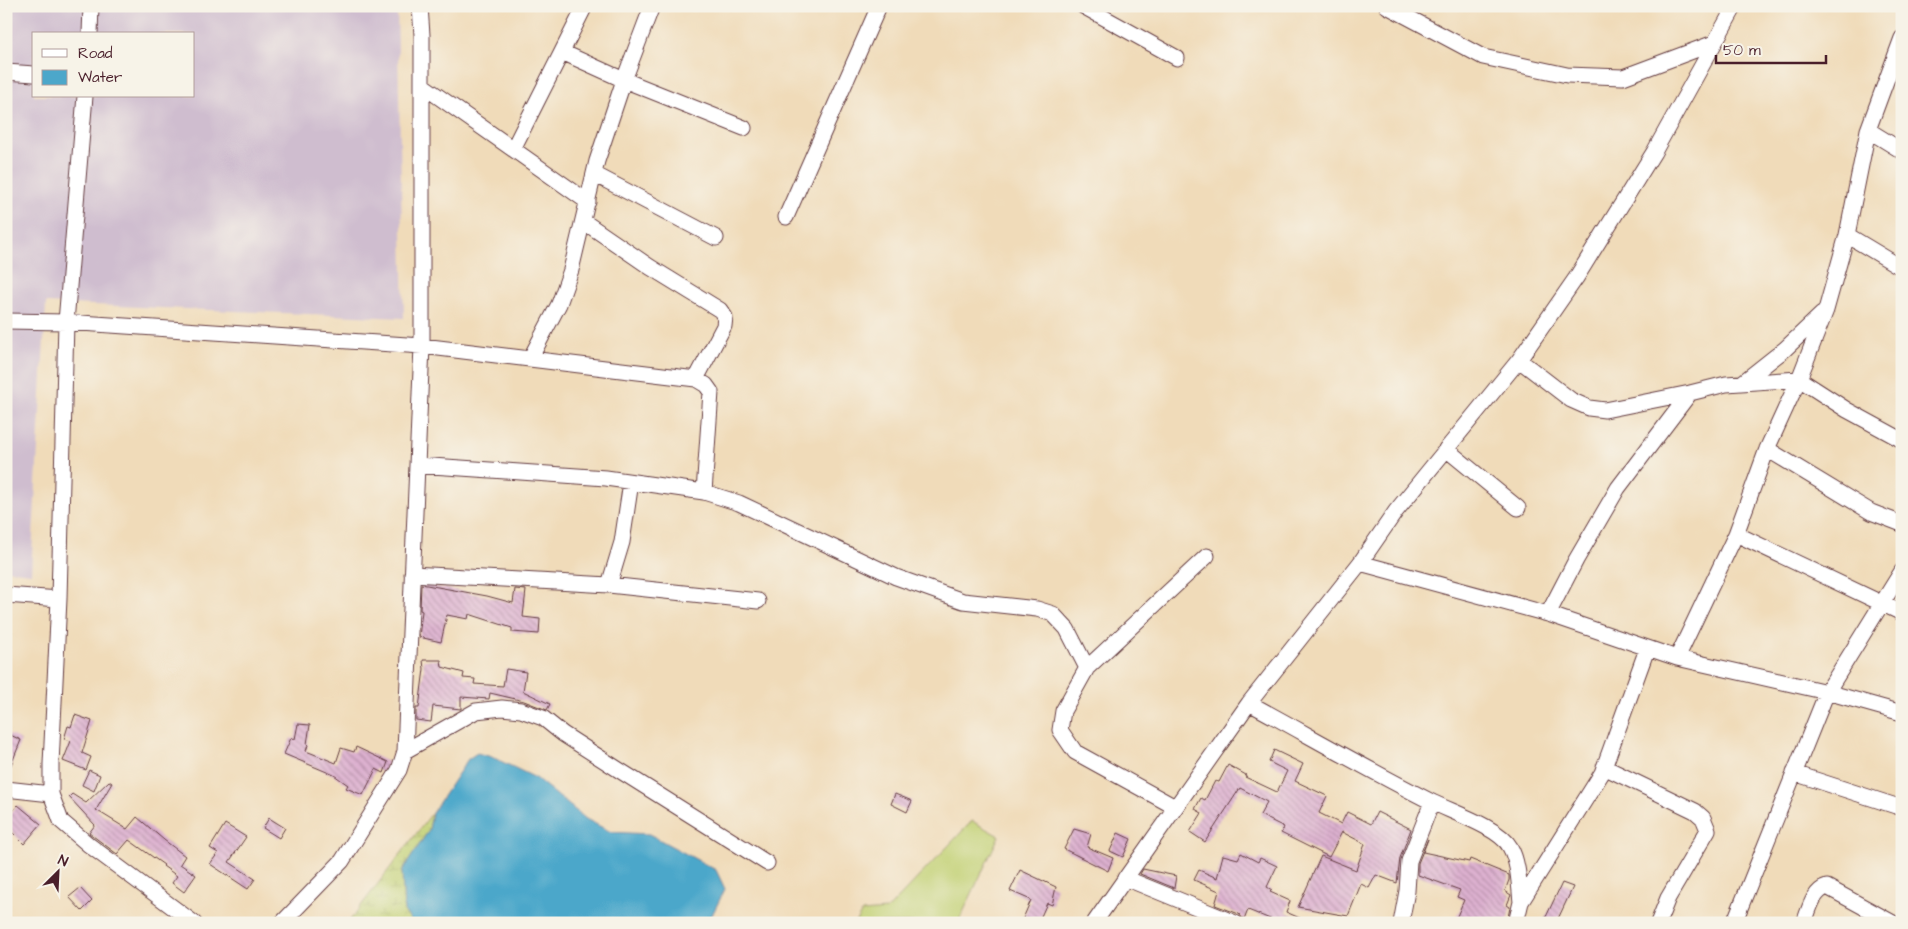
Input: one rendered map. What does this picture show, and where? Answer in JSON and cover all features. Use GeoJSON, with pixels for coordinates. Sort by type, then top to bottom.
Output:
{"type":"FeatureCollection","features":[{"type":"Feature","properties":{"kind":"street"},"geometry":{"type":"LineString","coordinates":[[90,32],[91,6]]}},
{"type":"Feature","properties":{"kind":"street"},"geometry":{"type":"LineString","coordinates":[[282,923],[342,861],[399,770],[404,750],[422,346],[422,85],[420,6]]}},
{"type":"Feature","properties":{"kind":"street"},"geometry":{"type":"LineString","coordinates":[[513,149],[585,6]]}},
{"type":"Feature","properties":{"kind":"street"},"geometry":{"type":"LineString","coordinates":[[530,359],[559,304],[572,270],[594,174],[624,80],[652,6]]}},
{"type":"Feature","properties":{"kind":"street"},"geometry":{"type":"LineString","coordinates":[[786,217],[879,6]]}},
{"type":"Feature","properties":{"kind":"street"},"geometry":{"type":"LineString","coordinates":[[1083,6],[1177,58]]}},
{"type":"Feature","properties":{"kind":"street"},"geometry":{"type":"LineString","coordinates":[[1388,6],[1483,57],[1567,74],[1623,77],[1714,43]]}},
{"type":"Feature","properties":{"kind":"street"},"geometry":{"type":"LineString","coordinates":[[1094,923],[1248,703],[1360,563],[1396,512],[1519,360],[1576,278],[1654,152],[1735,6]]}},
{"type":"Feature","properties":{"kind":"street"},"geometry":{"type":"LineString","coordinates":[[1677,658],[1736,534],[1767,449],[1799,379],[1826,310],[1847,235],[1868,130],[1902,38]]}},
{"type":"Feature","properties":{"kind":"street"},"geometry":{"type":"LineString","coordinates":[[562,52],[624,80],[744,128]]}},
{"type":"Feature","properties":{"kind":"street"},"geometry":{"type":"LineString","coordinates":[[6,72],[32,74]]}},
{"type":"Feature","properties":{"kind":"street"},"geometry":{"type":"LineString","coordinates":[[422,85],[588,202]]}},
{"type":"Feature","properties":{"kind":"street"},"geometry":{"type":"LineString","coordinates":[[85,98],[66,322],[59,599],[50,764],[52,794],[62,821],[89,845],[194,923]]}},
{"type":"Feature","properties":{"kind":"street"},"geometry":{"type":"LineString","coordinates":[[1868,130],[1902,151]]}},
{"type":"Feature","properties":{"kind":"street"},"geometry":{"type":"LineString","coordinates":[[594,174],[716,238]]}},
{"type":"Feature","properties":{"kind":"street"},"geometry":{"type":"LineString","coordinates":[[583,221],[650,267],[720,310],[725,317],[724,326],[696,379]]}},
{"type":"Feature","properties":{"kind":"street"},"geometry":{"type":"LineString","coordinates":[[1847,235],[1902,268]]}},
{"type":"Feature","properties":{"kind":"street"},"geometry":{"type":"LineString","coordinates":[[1742,383],[1785,349],[1826,310]]}},
{"type":"Feature","properties":{"kind":"street"},"geometry":{"type":"LineString","coordinates":[[6,320],[66,322],[422,346],[696,379],[706,385],[711,392],[704,492]]}},
{"type":"Feature","properties":{"kind":"street"},"geometry":{"type":"LineString","coordinates":[[1519,360],[1571,400],[1589,408],[1604,410],[1726,384],[1799,379],[1839,405],[1902,440]]}},
{"type":"Feature","properties":{"kind":"street"},"geometry":{"type":"LineString","coordinates":[[1548,614],[1576,560],[1618,488],[1690,393]]}},
{"type":"Feature","properties":{"kind":"street"},"geometry":{"type":"LineString","coordinates":[[1446,449],[1518,508]]}},
{"type":"Feature","properties":{"kind":"street"},"geometry":{"type":"LineString","coordinates":[[1767,449],[1871,512],[1902,524]]}},
{"type":"Feature","properties":{"kind":"street"},"geometry":{"type":"LineString","coordinates":[[417,465],[606,478],[704,492],[739,502],[896,577],[963,600],[1037,608],[1053,614],[1067,629],[1087,668]]}},
{"type":"Feature","properties":{"kind":"street"},"geometry":{"type":"LineString","coordinates":[[609,585],[622,542],[631,482]]}},
{"type":"Feature","properties":{"kind":"street"},"geometry":{"type":"LineString","coordinates":[[1736,534],[1902,613]]}},
{"type":"Feature","properties":{"kind":"street"},"geometry":{"type":"LineString","coordinates":[[1175,807],[1075,752],[1060,730],[1063,711],[1087,668],[1207,556]]}},
{"type":"Feature","properties":{"kind":"street"},"geometry":{"type":"LineString","coordinates":[[1360,563],[1548,614],[1677,658],[1827,692],[1902,714]]}},
{"type":"Feature","properties":{"kind":"street"},"geometry":{"type":"LineString","coordinates":[[1734,923],[1827,692],[1902,571]]}},
{"type":"Feature","properties":{"kind":"street"},"geometry":{"type":"LineString","coordinates":[[412,574],[609,585],[758,601]]}},
{"type":"Feature","properties":{"kind":"street"},"geometry":{"type":"LineString","coordinates":[[6,595],[59,599]]}},
{"type":"Feature","properties":{"kind":"street"},"geometry":{"type":"LineString","coordinates":[[1516,923],[1521,902],[1604,767],[1647,649]]}},
{"type":"Feature","properties":{"kind":"street"},"geometry":{"type":"LineString","coordinates":[[1248,703],[1432,802],[1486,827],[1500,836],[1510,846],[1517,868],[1521,902]]}},
{"type":"Feature","properties":{"kind":"street"},"geometry":{"type":"LineString","coordinates":[[404,750],[476,711],[502,708],[521,710],[543,718],[563,734],[767,863]]}},
{"type":"Feature","properties":{"kind":"street"},"geometry":{"type":"LineString","coordinates":[[1604,767],[1695,811],[1703,818],[1708,830],[1668,898],[1658,923]]}},
{"type":"Feature","properties":{"kind":"street"},"geometry":{"type":"LineString","coordinates":[[1794,773],[1902,808]]}},
{"type":"Feature","properties":{"kind":"street"},"geometry":{"type":"LineString","coordinates":[[6,789],[52,794]]}},
{"type":"Feature","properties":{"kind":"street"},"geometry":{"type":"LineString","coordinates":[[1401,923],[1407,891],[1409,861],[1432,802]]}},
{"type":"Feature","properties":{"kind":"street"},"geometry":{"type":"LineString","coordinates":[[1124,878],[1235,923]]}},
{"type":"Feature","properties":{"kind":"street"},"geometry":{"type":"LineString","coordinates":[[1804,923],[1815,896],[1827,887],[1893,923]]}},
{"type":"Feature","properties":{"kind":"shaded area"},"geometry":{"type":"Polygon","coordinates":[[[6,6],[397,6],[404,318],[46,303],[31,573],[6,570],[6,6]]]}},
{"type":"Feature","properties":{"kind":"green space"},"geometry":{"type":"Polygon","coordinates":[[[432,813],[429,830],[402,871],[404,911],[413,923],[348,923],[432,813]]]}},
{"type":"Feature","properties":{"kind":"green space"},"geometry":{"type":"Polygon","coordinates":[[[972,821],[999,836],[958,923],[855,923],[862,912],[887,910],[972,821]]]}},
{"type":"Feature","properties":{"kind":"water"},"geometry":{"type":"Polygon","coordinates":[[[477,753],[492,757],[536,778],[586,819],[611,832],[649,834],[716,870],[725,889],[708,923],[413,923],[404,911],[402,871],[429,830],[432,813],[468,759],[477,753]]]}},
{"type":"Feature","properties":{"kind":"building"},"geometry":{"type":"Polygon","coordinates":[[[421,584],[487,596],[513,603],[515,589],[526,590],[523,617],[540,619],[539,634],[512,632],[512,628],[469,614],[468,619],[447,615],[441,642],[419,637],[422,611],[420,610],[421,584]]]}},
{"type":"Feature","properties":{"kind":"building"},"geometry":{"type":"Polygon","coordinates":[[[423,660],[441,660],[442,667],[464,673],[463,678],[475,679],[474,684],[503,686],[506,669],[526,672],[523,691],[550,704],[547,710],[524,701],[490,693],[489,699],[461,697],[461,709],[433,706],[431,722],[416,720],[416,708],[419,708],[424,669],[423,660]]]}},
{"type":"Feature","properties":{"kind":"building"},"geometry":{"type":"Polygon","coordinates":[[[75,715],[92,721],[82,753],[91,757],[86,770],[63,761],[71,741],[64,739],[68,726],[71,727],[75,715]]]}},
{"type":"Feature","properties":{"kind":"building"},"geometry":{"type":"Polygon","coordinates":[[[298,724],[310,725],[306,751],[336,763],[341,748],[354,752],[356,747],[388,762],[384,773],[376,769],[363,795],[346,788],[348,785],[334,775],[284,754],[291,738],[295,739],[298,724]]]}},
{"type":"Feature","properties":{"kind":"building"},"geometry":{"type":"Polygon","coordinates":[[[6,733],[21,740],[7,775],[6,775],[6,733]]]}},
{"type":"Feature","properties":{"kind":"building"},"geometry":{"type":"Polygon","coordinates":[[[1274,750],[1303,764],[1295,781],[1327,796],[1319,813],[1341,824],[1347,812],[1371,824],[1377,812],[1411,829],[1400,858],[1397,883],[1376,875],[1369,888],[1361,884],[1348,916],[1298,907],[1321,856],[1356,870],[1365,844],[1342,832],[1329,857],[1281,833],[1284,827],[1260,815],[1267,802],[1240,788],[1205,842],[1190,832],[1202,813],[1195,809],[1201,798],[1205,800],[1215,781],[1219,782],[1228,765],[1246,775],[1245,777],[1277,792],[1287,771],[1269,762],[1274,750]]]}},
{"type":"Feature","properties":{"kind":"building"},"geometry":{"type":"Polygon","coordinates":[[[89,770],[100,775],[94,791],[82,785],[89,770]]]}},
{"type":"Feature","properties":{"kind":"building"},"geometry":{"type":"Polygon","coordinates":[[[109,781],[112,783],[96,810],[127,829],[137,817],[185,856],[180,864],[196,875],[184,892],[172,883],[177,876],[129,840],[117,854],[89,833],[95,825],[69,797],[72,794],[86,803],[109,781]]]}},
{"type":"Feature","properties":{"kind":"building"},"geometry":{"type":"Polygon","coordinates":[[[895,794],[912,801],[907,812],[891,804],[895,794]]]}},
{"type":"Feature","properties":{"kind":"building"},"geometry":{"type":"Polygon","coordinates":[[[18,805],[41,824],[24,844],[6,826],[6,818],[18,805]]]}},
{"type":"Feature","properties":{"kind":"building"},"geometry":{"type":"Polygon","coordinates":[[[269,818],[285,828],[279,838],[263,828],[269,818]]]}},
{"type":"Feature","properties":{"kind":"building"},"geometry":{"type":"Polygon","coordinates":[[[225,824],[246,837],[229,862],[255,879],[248,889],[210,864],[218,853],[210,848],[225,824]]]}},
{"type":"Feature","properties":{"kind":"building"},"geometry":{"type":"Polygon","coordinates":[[[1074,829],[1091,834],[1087,847],[1113,858],[1108,871],[1064,849],[1074,829]]]}},
{"type":"Feature","properties":{"kind":"building"},"geometry":{"type":"Polygon","coordinates":[[[1118,833],[1131,839],[1123,857],[1110,851],[1118,833]]]}},
{"type":"Feature","properties":{"kind":"building"},"geometry":{"type":"Polygon","coordinates":[[[1428,839],[1423,852],[1469,862],[1470,859],[1509,875],[1505,891],[1511,895],[1507,905],[1510,907],[1507,923],[1454,923],[1464,900],[1457,897],[1460,890],[1418,875],[1418,863],[1428,839]]]}},
{"type":"Feature","properties":{"kind":"building"},"geometry":{"type":"Polygon","coordinates":[[[1241,853],[1258,862],[1260,858],[1277,866],[1267,887],[1272,890],[1270,892],[1290,901],[1286,912],[1311,923],[1280,923],[1248,910],[1244,920],[1239,914],[1215,905],[1219,891],[1194,880],[1199,870],[1217,878],[1223,855],[1238,859],[1241,853]]]}},
{"type":"Feature","properties":{"kind":"building"},"geometry":{"type":"Polygon","coordinates":[[[1143,869],[1176,876],[1174,888],[1140,874],[1143,869]]]}},
{"type":"Feature","properties":{"kind":"building"},"geometry":{"type":"Polygon","coordinates":[[[1020,870],[1056,887],[1052,905],[1047,903],[1038,923],[1021,923],[1031,900],[1010,891],[1020,870]]]}},
{"type":"Feature","properties":{"kind":"building"},"geometry":{"type":"Polygon","coordinates":[[[1562,883],[1573,887],[1556,923],[1552,923],[1545,919],[1562,883]]]}},
{"type":"Feature","properties":{"kind":"building"},"geometry":{"type":"Polygon","coordinates":[[[80,888],[92,901],[82,911],[69,897],[80,888]]]}}]}
